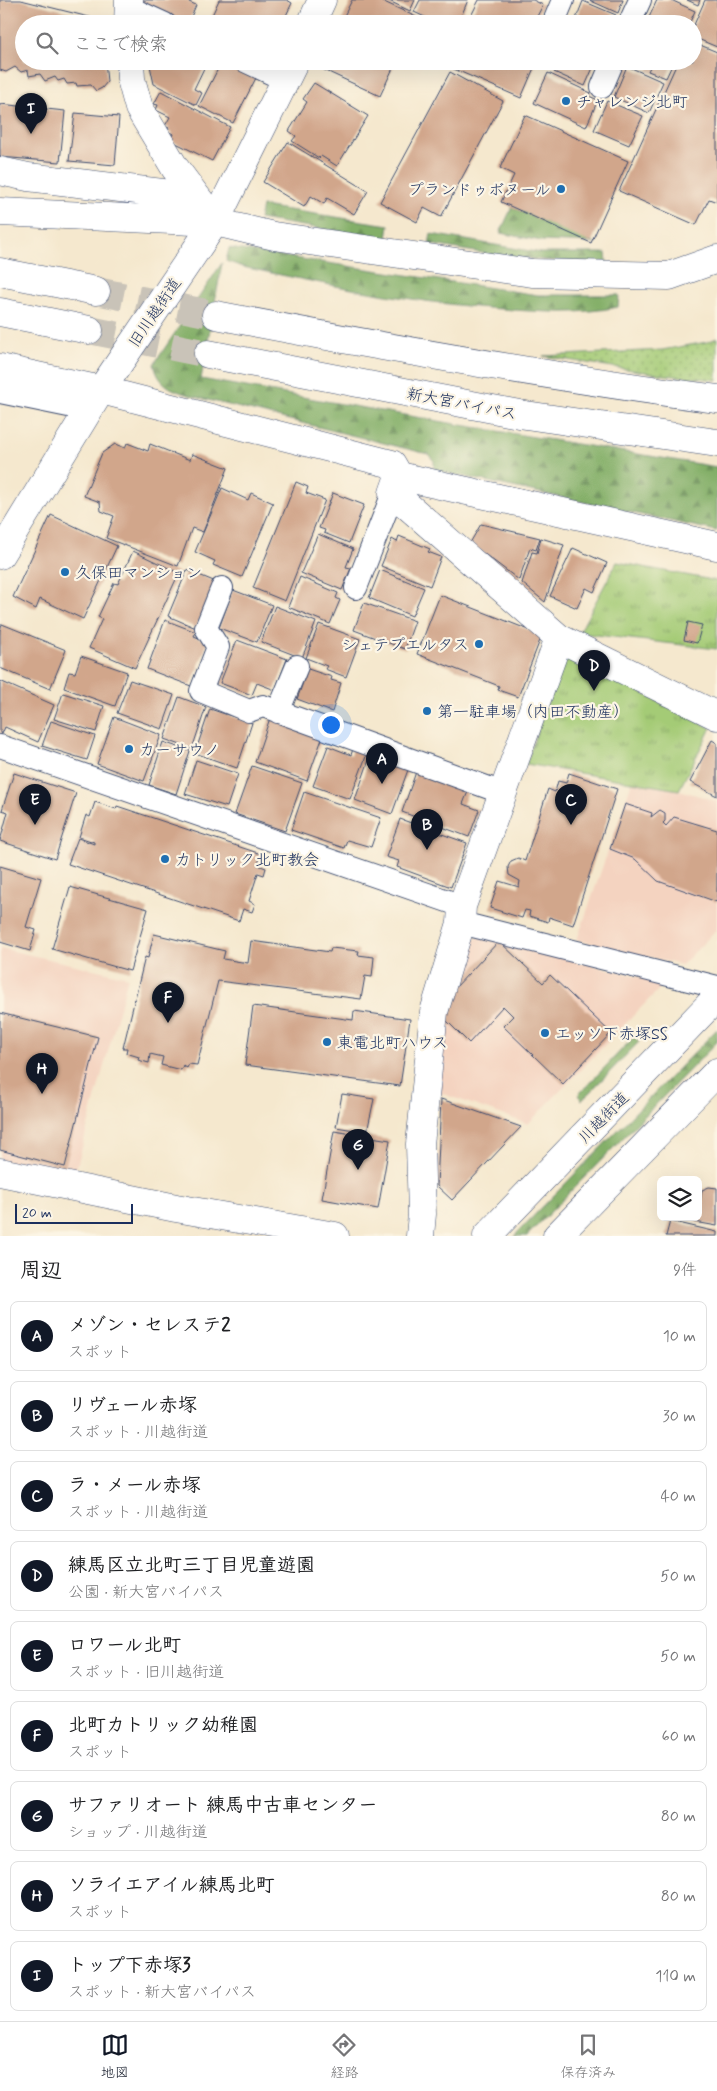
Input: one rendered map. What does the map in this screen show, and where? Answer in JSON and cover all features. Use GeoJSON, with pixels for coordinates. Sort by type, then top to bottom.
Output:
{"type":"FeatureCollection","features":[{"type":"Feature","properties":{"kind":"main road"},"geometry":{"type":"LineString","coordinates":[[315,15],[322,0]]}},
{"type":"Feature","properties":{"kind":"main road"},"geometry":{"type":"LineString","coordinates":[[130,70],[139,108],[175,168],[215,222]]}},
{"type":"Feature","properties":{"kind":"main road","name":"旧川越街道"},"geometry":{"type":"LineString","coordinates":[[0,555],[95,400],[215,222],[290,71]]}},
{"type":"Feature","properties":{"kind":"main road"},"geometry":{"type":"LineString","coordinates":[[0,171],[28,177],[196,196]]}},
{"type":"Feature","properties":{"kind":"main road"},"geometry":{"type":"LineString","coordinates":[[0,212],[215,222],[274,236],[532,273],[669,276],[717,259]]}},
{"type":"Feature","properties":{"kind":"main road"},"geometry":{"type":"LineString","coordinates":[[0,272],[96,291]]}},
{"type":"Feature","properties":{"kind":"main road"},"geometry":{"type":"LineString","coordinates":[[0,312],[89,330]]}},
{"type":"Feature","properties":{"kind":"main road"},"geometry":{"type":"LineString","coordinates":[[216,315],[438,357],[598,384],[717,399]]}},
{"type":"Feature","properties":{"kind":"main road","name":"新大宮バイパス"},"geometry":{"type":"LineString","coordinates":[[208,354],[519,414],[717,443]]}},
{"type":"Feature","properties":{"kind":"main road"},"geometry":{"type":"LineString","coordinates":[[0,368],[95,400],[392,464],[396,484],[559,638],[717,716]]}},
{"type":"Feature","properties":{"kind":"main road"},"geometry":{"type":"LineString","coordinates":[[396,484],[717,546]]}},
{"type":"Feature","properties":{"kind":"main road"},"geometry":{"type":"LineString","coordinates":[[420,1236],[422,1214],[420,1144],[434,1012],[461,914],[559,638]]}},
{"type":"Feature","properties":{"kind":"main road","name":"川越街道"},"geometry":{"type":"LineString","coordinates":[[487,1236],[717,998]]}},
{"type":"Feature","properties":{"kind":"main road"},"geometry":{"type":"LineString","coordinates":[[556,1236],[717,1072]]}},
{"type":"Feature","properties":{"kind":"main road"},"geometry":{"type":"LineString","coordinates":[[0,1172],[176,1208],[335,1236]]}},
{"type":"Feature","properties":{"kind":"lane"},"geometry":{"type":"LineString","coordinates":[[557,15],[563,0]]}},
{"type":"Feature","properties":{"kind":"lane"},"geometry":{"type":"LineString","coordinates":[[633,15],[640,0]]}},
{"type":"Feature","properties":{"kind":"lane"},"geometry":{"type":"LineString","coordinates":[[128,10],[141,15]]}},
{"type":"Feature","properties":{"kind":"lane"},"geometry":{"type":"LineString","coordinates":[[602,87],[609,70]]}},
{"type":"Feature","properties":{"kind":"lane"},"geometry":{"type":"LineString","coordinates":[[0,392],[95,400]]}},
{"type":"Feature","properties":{"kind":"lane"},"geometry":{"type":"LineString","coordinates":[[356,588],[396,484]]}},
{"type":"Feature","properties":{"kind":"lane"},"geometry":{"type":"LineString","coordinates":[[222,588],[206,628],[218,647],[201,691],[249,711],[263,706],[504,793]]}},
{"type":"Feature","properties":{"kind":"lane"},"geometry":{"type":"LineString","coordinates":[[278,712],[297,666]]}},
{"type":"Feature","properties":{"kind":"lane"},"geometry":{"type":"LineString","coordinates":[[0,746],[461,914],[717,987]]}},
{"type":"Feature","properties":{"kind":"shaded area"},"geometry":{"type":"Polygon","coordinates":[[[632,782],[679,790],[717,801],[717,929],[682,965],[577,940],[632,782]]]}},
{"type":"Feature","properties":{"kind":"shaded area"},"geometry":{"type":"Polygon","coordinates":[[[479,937],[665,983],[528,1124],[438,1092],[442,1021],[465,943],[479,937]]]}},
{"type":"Feature","properties":{"kind":"shaded area"},"geometry":{"type":"Polygon","coordinates":[[[0,948],[128,977],[74,1177],[0,1160],[0,948]]]}},
{"type":"Feature","properties":{"kind":"green space"},"geometry":{"type":"Polygon","coordinates":[[[262,206],[389,225],[387,239],[259,219],[262,206]]]}},
{"type":"Feature","properties":{"kind":"green space"},"geometry":{"type":"Polygon","coordinates":[[[512,207],[594,243],[541,241],[500,233],[512,207]]]}},
{"type":"Feature","properties":{"kind":"green space"},"geometry":{"type":"Polygon","coordinates":[[[431,234],[542,253],[606,253],[607,262],[539,260],[473,252],[429,244],[431,234]]]}},
{"type":"Feature","properties":{"kind":"green space"},"geometry":{"type":"Polygon","coordinates":[[[229,248],[538,295],[619,295],[618,307],[575,312],[545,312],[468,306],[404,298],[243,267],[226,261],[229,248]]]}},
{"type":"Feature","properties":{"kind":"green space"},"geometry":{"type":"Polygon","coordinates":[[[222,263],[201,379],[461,425],[717,467],[717,531],[434,470],[434,461],[428,454],[196,397],[169,387],[156,372],[154,364],[222,263]]]}},
{"type":"Feature","properties":{"kind":"green space"},"geometry":{"type":"Polygon","coordinates":[[[717,338],[717,380],[664,375],[543,356],[662,350],[707,342],[717,338]]]}},
{"type":"Feature","properties":{"kind":"green space"},"geometry":{"type":"Polygon","coordinates":[[[617,562],[717,581],[717,649],[579,633],[617,562]]]}},
{"type":"Feature","properties":{"kind":"green space"},"geometry":{"type":"Polygon","coordinates":[[[564,654],[711,728],[679,790],[526,764],[564,654]]]}},
{"type":"Feature","properties":{"kind":"green space"},"geometry":{"type":"Polygon","coordinates":[[[717,1029],[717,1042],[527,1236],[514,1236],[717,1029]]]}},
{"type":"Feature","properties":{"kind":"green space"},"geometry":{"type":"Polygon","coordinates":[[[634,1037],[639,1042],[582,1100],[578,1095],[634,1037]]]}},
{"type":"Feature","properties":{"kind":"building"},"geometry":{"type":"Polygon","coordinates":[[[0,0],[21,0],[81,15],[15,15],[15,67],[6,72],[0,70],[0,0]]]}},
{"type":"Feature","properties":{"kind":"building"},"geometry":{"type":"Polygon","coordinates":[[[141,0],[190,0],[189,2],[196,5],[192,15],[157,15],[138,6],[141,0]]]}},
{"type":"Feature","properties":{"kind":"building"},"geometry":{"type":"Polygon","coordinates":[[[219,0],[287,0],[292,3],[286,15],[212,15],[219,0]]]}},
{"type":"Feature","properties":{"kind":"building"},"geometry":{"type":"Polygon","coordinates":[[[352,0],[380,0],[412,15],[344,15],[352,0]]]}},
{"type":"Feature","properties":{"kind":"building"},"geometry":{"type":"Polygon","coordinates":[[[387,0],[415,0],[410,11],[387,0]]]}},
{"type":"Feature","properties":{"kind":"building"},"geometry":{"type":"Polygon","coordinates":[[[420,0],[468,0],[462,15],[420,15],[414,12],[420,0]]]}},
{"type":"Feature","properties":{"kind":"building"},"geometry":{"type":"Polygon","coordinates":[[[479,0],[533,0],[543,5],[538,15],[472,15],[479,0]]]}},
{"type":"Feature","properties":{"kind":"building"},"geometry":{"type":"Polygon","coordinates":[[[589,0],[623,0],[618,13],[589,0]]]}},
{"type":"Feature","properties":{"kind":"building"},"geometry":{"type":"Polygon","coordinates":[[[657,0],[671,0],[695,11],[693,15],[650,15],[657,0]]]}},
{"type":"Feature","properties":{"kind":"building"},"geometry":{"type":"Polygon","coordinates":[[[687,0],[700,0],[698,5],[687,0]]]}},
{"type":"Feature","properties":{"kind":"building"},"geometry":{"type":"Polygon","coordinates":[[[705,0],[717,0],[717,47],[702,41],[702,15],[698,15],[705,0]]]}},
{"type":"Feature","properties":{"kind":"building"},"geometry":{"type":"Polygon","coordinates":[[[583,1],[616,15],[578,15],[583,1]]]}},
{"type":"Feature","properties":{"kind":"building"},"geometry":{"type":"Polygon","coordinates":[[[702,46],[717,52],[717,202],[709,199],[696,225],[619,191],[674,70],[702,70],[702,46]]]}},
{"type":"Feature","properties":{"kind":"building"},"geometry":{"type":"Polygon","coordinates":[[[28,70],[106,70],[107,82],[96,91],[91,85],[77,86],[76,83],[67,84],[64,79],[58,81],[55,77],[45,81],[40,74],[29,76],[28,70]]]}},
{"type":"Feature","properties":{"kind":"building"},"geometry":{"type":"Polygon","coordinates":[[[151,70],[203,70],[194,89],[202,93],[196,105],[154,84],[151,70]]]}},
{"type":"Feature","properties":{"kind":"building"},"geometry":{"type":"Polygon","coordinates":[[[217,70],[250,70],[258,74],[233,123],[199,106],[217,70]]]}},
{"type":"Feature","properties":{"kind":"building"},"geometry":{"type":"Polygon","coordinates":[[[324,70],[392,70],[380,96],[324,70]]]}},
{"type":"Feature","properties":{"kind":"building"},"geometry":{"type":"Polygon","coordinates":[[[456,70],[533,70],[521,98],[456,70]]]}},
{"type":"Feature","properties":{"kind":"building"},"geometry":{"type":"Polygon","coordinates":[[[555,70],[592,70],[585,86],[554,72],[555,70]]]}},
{"type":"Feature","properties":{"kind":"building"},"geometry":{"type":"Polygon","coordinates":[[[625,70],[636,70],[663,82],[649,113],[614,97],[625,70]]]}},
{"type":"Feature","properties":{"kind":"building"},"geometry":{"type":"Polygon","coordinates":[[[648,70],[670,70],[666,78],[648,70]]]}},
{"type":"Feature","properties":{"kind":"building"},"geometry":{"type":"Polygon","coordinates":[[[450,72],[503,101],[441,217],[424,208],[417,222],[380,202],[450,72]]]}},
{"type":"Feature","properties":{"kind":"building","name":"チャレンジ北町"},"geometry":{"type":"Polygon","coordinates":[[[548,73],[591,93],[589,96],[598,100],[586,127],[534,103],[548,73]]]}},
{"type":"Feature","properties":{"kind":"building"},"geometry":{"type":"Polygon","coordinates":[[[314,83],[368,116],[337,166],[321,156],[319,158],[292,141],[296,136],[289,131],[307,102],[303,99],[314,83]]]}},
{"type":"Feature","properties":{"kind":"building"},"geometry":{"type":"Polygon","coordinates":[[[161,91],[230,127],[212,161],[170,140],[173,134],[165,126],[170,117],[156,110],[158,105],[154,104],[161,91]]]}},
{"type":"Feature","properties":{"kind":"building"},"geometry":{"type":"Polygon","coordinates":[[[607,101],[643,116],[629,145],[594,130],[607,101]]]}},
{"type":"Feature","properties":{"kind":"building"},"geometry":{"type":"Polygon","coordinates":[[[0,104],[65,111],[60,162],[0,157],[0,104]]]}},
{"type":"Feature","properties":{"kind":"building"},"geometry":{"type":"Polygon","coordinates":[[[75,113],[119,117],[115,165],[69,161],[75,113]]]}},
{"type":"Feature","properties":{"kind":"building","name":"プランドゥボヌール"},"geometry":{"type":"Polygon","coordinates":[[[525,115],[628,161],[591,243],[501,202],[514,175],[500,168],[525,115]]]}},
{"type":"Feature","properties":{"kind":"building"},"geometry":{"type":"Polygon","coordinates":[[[288,142],[368,191],[354,214],[327,198],[324,204],[311,196],[304,207],[263,182],[288,142]]]}},
{"type":"Feature","properties":{"kind":"building"},"geometry":{"type":"Polygon","coordinates":[[[127,443],[148,451],[150,444],[190,460],[192,454],[228,468],[203,532],[192,528],[178,566],[106,538],[114,516],[101,511],[100,502],[84,496],[102,453],[115,444],[125,448],[127,443]]]}},
{"type":"Feature","properties":{"kind":"building"},"geometry":{"type":"Polygon","coordinates":[[[296,482],[308,487],[306,493],[325,500],[285,601],[253,588],[296,482]]]}},
{"type":"Feature","properties":{"kind":"building"},"geometry":{"type":"Polygon","coordinates":[[[222,488],[248,500],[251,493],[273,503],[242,577],[213,565],[215,561],[195,552],[222,488]]]}},
{"type":"Feature","properties":{"kind":"building"},"geometry":{"type":"Polygon","coordinates":[[[333,493],[364,505],[349,543],[324,533],[325,530],[319,528],[333,493]]]}},
{"type":"Feature","properties":{"kind":"building","name":"久保田マンション"},"geometry":{"type":"Polygon","coordinates":[[[51,515],[117,546],[83,619],[40,599],[36,609],[13,597],[51,515]]]}},
{"type":"Feature","properties":{"kind":"building"},"geometry":{"type":"Polygon","coordinates":[[[481,524],[540,538],[536,550],[530,548],[519,580],[470,543],[481,524]]]}},
{"type":"Feature","properties":{"kind":"building"},"geometry":{"type":"Polygon","coordinates":[[[318,534],[353,549],[346,567],[351,568],[342,590],[301,573],[318,534]]]}},
{"type":"Feature","properties":{"kind":"building"},"geometry":{"type":"Polygon","coordinates":[[[399,536],[430,549],[428,552],[441,557],[430,586],[381,566],[392,539],[397,542],[399,536]]]}},
{"type":"Feature","properties":{"kind":"building"},"geometry":{"type":"Polygon","coordinates":[[[541,538],[564,545],[545,602],[522,583],[532,552],[537,553],[541,538]]]}},
{"type":"Feature","properties":{"kind":"building"},"geometry":{"type":"Polygon","coordinates":[[[573,548],[607,563],[594,592],[586,588],[577,608],[550,596],[573,548]]]}},
{"type":"Feature","properties":{"kind":"building"},"geometry":{"type":"Polygon","coordinates":[[[133,551],[179,573],[135,668],[89,648],[102,619],[98,617],[114,583],[118,584],[133,551]]]}},
{"type":"Feature","properties":{"kind":"building"},"geometry":{"type":"Polygon","coordinates":[[[187,570],[216,582],[196,628],[168,616],[187,570]]]}},
{"type":"Feature","properties":{"kind":"building"},"geometry":{"type":"Polygon","coordinates":[[[380,570],[424,588],[412,616],[369,598],[380,570]]]}},
{"type":"Feature","properties":{"kind":"building"},"geometry":{"type":"Polygon","coordinates":[[[300,577],[338,593],[336,598],[340,600],[330,624],[288,607],[300,577]]]}},
{"type":"Feature","properties":{"kind":"building"},"geometry":{"type":"Polygon","coordinates":[[[233,590],[272,605],[257,642],[219,628],[233,590]]]}},
{"type":"Feature","properties":{"kind":"building","name":"シェテプエルタス"},"geometry":{"type":"Polygon","coordinates":[[[440,595],[542,635],[518,697],[498,690],[499,686],[417,654],[440,595]]]}},
{"type":"Feature","properties":{"kind":"building"},"geometry":{"type":"Polygon","coordinates":[[[364,603],[415,621],[405,649],[354,630],[364,603]]]}},
{"type":"Feature","properties":{"kind":"building"},"geometry":{"type":"Polygon","coordinates":[[[275,606],[316,622],[302,658],[261,642],[275,606]]]}},
{"type":"Feature","properties":{"kind":"building"},"geometry":{"type":"Polygon","coordinates":[[[165,620],[196,632],[194,636],[208,642],[191,686],[147,669],[165,620]]]}},
{"type":"Feature","properties":{"kind":"building"},"geometry":{"type":"Polygon","coordinates":[[[688,622],[702,625],[697,643],[684,640],[688,622]]]}},
{"type":"Feature","properties":{"kind":"building"},"geometry":{"type":"Polygon","coordinates":[[[2,624],[66,650],[50,689],[0,668],[0,630],[2,624]]]}},
{"type":"Feature","properties":{"kind":"building"},"geometry":{"type":"Polygon","coordinates":[[[319,624],[360,639],[346,677],[325,669],[327,666],[306,658],[319,624]]]}},
{"type":"Feature","properties":{"kind":"building"},"geometry":{"type":"Polygon","coordinates":[[[237,640],[287,659],[275,690],[257,683],[252,695],[220,683],[237,640]]]}},
{"type":"Feature","properties":{"kind":"building"},"geometry":{"type":"Polygon","coordinates":[[[81,656],[127,672],[115,706],[64,688],[69,672],[75,673],[81,656]]]}},
{"type":"Feature","properties":{"kind":"building"},"geometry":{"type":"Polygon","coordinates":[[[308,669],[332,677],[331,680],[341,683],[332,712],[297,699],[308,669]]]}},
{"type":"Feature","properties":{"kind":"building"},"geometry":{"type":"Polygon","coordinates":[[[130,680],[174,695],[162,729],[117,713],[130,680]]]}},
{"type":"Feature","properties":{"kind":"building"},"geometry":{"type":"Polygon","coordinates":[[[0,681],[54,705],[38,742],[5,727],[2,734],[0,733],[0,681]]]}},
{"type":"Feature","properties":{"kind":"building"},"geometry":{"type":"Polygon","coordinates":[[[63,693],[104,706],[96,732],[54,719],[63,693]]]}},
{"type":"Feature","properties":{"kind":"building"},"geometry":{"type":"Polygon","coordinates":[[[179,697],[206,707],[192,749],[164,739],[179,697]]]}},
{"type":"Feature","properties":{"kind":"building"},"geometry":{"type":"Polygon","coordinates":[[[210,709],[252,723],[237,768],[195,753],[210,709]]]}},
{"type":"Feature","properties":{"kind":"building","name":"カーサウノ"},"geometry":{"type":"Polygon","coordinates":[[[114,717],[161,735],[144,781],[97,764],[114,717]]]}},
{"type":"Feature","properties":{"kind":"building"},"geometry":{"type":"Polygon","coordinates":[[[270,718],[323,736],[307,781],[255,762],[270,718]]]}},
{"type":"Feature","properties":{"kind":"building"},"geometry":{"type":"Polygon","coordinates":[[[51,721],[95,736],[87,760],[42,746],[51,721]]]}},
{"type":"Feature","properties":{"kind":"building"},"geometry":{"type":"Polygon","coordinates":[[[712,740],[717,743],[717,796],[690,782],[712,740]]]}},
{"type":"Feature","properties":{"kind":"building"},"geometry":{"type":"Polygon","coordinates":[[[163,742],[190,751],[176,794],[149,785],[163,742]]]}},
{"type":"Feature","properties":{"kind":"building"},"geometry":{"type":"Polygon","coordinates":[[[328,746],[351,755],[354,746],[368,751],[350,799],[313,786],[328,746]]]}},
{"type":"Feature","properties":{"kind":"building"},"geometry":{"type":"Polygon","coordinates":[[[376,755],[409,767],[392,814],[355,800],[370,757],[374,759],[376,755]]]}},
{"type":"Feature","properties":{"kind":"building"},"geometry":{"type":"Polygon","coordinates":[[[196,760],[238,774],[227,807],[185,794],[196,760]]]}},
{"type":"Feature","properties":{"kind":"building"},"geometry":{"type":"Polygon","coordinates":[[[252,766],[302,783],[285,831],[235,814],[252,766]]]}},
{"type":"Feature","properties":{"kind":"building"},"geometry":{"type":"Polygon","coordinates":[[[417,769],[469,789],[463,804],[479,810],[469,837],[402,812],[417,769]]]}},
{"type":"Feature","properties":{"kind":"building"},"geometry":{"type":"Polygon","coordinates":[[[14,773],[76,793],[55,859],[0,841],[8,812],[2,810],[14,773]]]}},
{"type":"Feature","properties":{"kind":"building"},"geometry":{"type":"Polygon","coordinates":[[[569,773],[617,789],[573,925],[549,917],[548,922],[529,916],[530,911],[525,910],[522,918],[490,908],[499,881],[519,887],[520,881],[509,875],[508,867],[511,861],[518,858],[525,861],[548,789],[555,792],[558,781],[566,783],[569,773]]]}},
{"type":"Feature","properties":{"kind":"building"},"geometry":{"type":"Polygon","coordinates":[[[304,792],[381,818],[371,847],[347,840],[344,848],[291,830],[304,792]]]}},
{"type":"Feature","properties":{"kind":"building","name":"カトリック北町教会"},"geometry":{"type":"Polygon","coordinates":[[[95,802],[116,809],[117,806],[261,854],[258,865],[266,868],[264,875],[258,873],[249,901],[255,904],[252,912],[243,909],[239,921],[68,864],[78,838],[94,844],[94,842],[79,837],[86,815],[90,817],[95,802]]]}},
{"type":"Feature","properties":{"kind":"building"},"geometry":{"type":"Polygon","coordinates":[[[625,804],[652,813],[651,817],[660,810],[665,813],[665,821],[663,823],[666,826],[674,817],[717,830],[717,902],[658,881],[635,859],[610,849],[625,804]]]}},
{"type":"Feature","properties":{"kind":"building"},"geometry":{"type":"Polygon","coordinates":[[[400,819],[467,843],[451,887],[397,867],[399,861],[386,857],[400,819]]]}},
{"type":"Feature","properties":{"kind":"building"},"geometry":{"type":"Polygon","coordinates":[[[0,866],[41,878],[26,927],[36,930],[30,951],[0,942],[0,866]]]}},
{"type":"Feature","properties":{"kind":"building"},"geometry":{"type":"Polygon","coordinates":[[[70,887],[148,909],[130,971],[52,949],[70,887]]]}},
{"type":"Feature","properties":{"kind":"building"},"geometry":{"type":"Polygon","coordinates":[[[154,934],[225,951],[223,959],[248,963],[251,941],[330,952],[331,948],[359,951],[358,955],[374,957],[372,977],[365,976],[361,999],[218,981],[197,1065],[189,1064],[187,1068],[183,1065],[181,1070],[161,1065],[163,1057],[150,1054],[149,1063],[138,1060],[139,1057],[126,1053],[127,1048],[123,1048],[145,957],[148,958],[154,934]]]}},
{"type":"Feature","properties":{"kind":"building"},"geometry":{"type":"Polygon","coordinates":[[[499,941],[543,983],[550,975],[611,1033],[563,1084],[503,1026],[513,1016],[503,1006],[469,1043],[446,1020],[455,988],[499,941]]]}},
{"type":"Feature","properties":{"kind":"building","name":"東電北町ハウス"},"geometry":{"type":"Polygon","coordinates":[[[253,1006],[353,1020],[354,1011],[410,1019],[400,1086],[245,1065],[253,1006]]]}},
{"type":"Feature","properties":{"kind":"building"},"geometry":{"type":"Polygon","coordinates":[[[0,1013],[98,1037],[65,1167],[0,1150],[0,1013]]]}},
{"type":"Feature","properties":{"kind":"building"},"geometry":{"type":"Polygon","coordinates":[[[342,1094],[374,1099],[367,1132],[336,1127],[342,1094]]]}},
{"type":"Feature","properties":{"kind":"building"},"geometry":{"type":"Polygon","coordinates":[[[441,1099],[521,1127],[452,1200],[437,1186],[441,1099]]]}},
{"type":"Feature","properties":{"kind":"building"},"geometry":{"type":"Polygon","coordinates":[[[334,1131],[390,1140],[378,1209],[322,1199],[334,1131]]]}},
{"type":"Feature","properties":{"kind":"building"},"geometry":{"type":"Polygon","coordinates":[[[709,1187],[717,1188],[717,1226],[695,1222],[702,1221],[702,1190],[709,1187]]]}},
{"type":"Feature","properties":{"kind":"building"},"geometry":{"type":"Polygon","coordinates":[[[670,1221],[717,1232],[717,1236],[666,1236],[670,1221]]]}},
{"type":"Feature","properties":{"kind":"tunnel"},"geometry":{"type":"LineString","coordinates":[[96,291],[216,315]]}},
{"type":"Feature","properties":{"kind":"tunnel"},"geometry":{"type":"LineString","coordinates":[[89,330],[208,354]]}},
{"type":"Feature","properties":{"kind":"place","name":"チャレンジ北町"},"geometry":{"type":"Point","coordinates":[566,101]}},
{"type":"Feature","properties":{"kind":"place","name":"トップ下赤塚3"},"geometry":{"type":"Point","coordinates":[31,134]}},
{"type":"Feature","properties":{"kind":"place","name":"プランドゥボヌール"},"geometry":{"type":"Point","coordinates":[561,189]}},
{"type":"Feature","properties":{"kind":"place","name":"久保田マンション"},"geometry":{"type":"Point","coordinates":[65,572]}},
{"type":"Feature","properties":{"kind":"place","name":"シェテプエルタス"},"geometry":{"type":"Point","coordinates":[479,644]}},
{"type":"Feature","properties":{"kind":"place","name":"練馬区立北町三丁目児童遊園"},"geometry":{"type":"Point","coordinates":[594,691]}},
{"type":"Feature","properties":{"kind":"place","name":"第一駐車場（内田不動産）"},"geometry":{"type":"Point","coordinates":[427,711]}},
{"type":"Feature","properties":{"kind":"place","name":"カーサウノ"},"geometry":{"type":"Point","coordinates":[129,749]}},
{"type":"Feature","properties":{"kind":"place","name":"メゾン・セレステ2"},"geometry":{"type":"Point","coordinates":[382,784]}},
{"type":"Feature","properties":{"kind":"place","name":"ロワール北町"},"geometry":{"type":"Point","coordinates":[35,825]}},
{"type":"Feature","properties":{"kind":"place","name":"ラ・メール赤塚"},"geometry":{"type":"Point","coordinates":[571,825]}},
{"type":"Feature","properties":{"kind":"place","name":"リヴェール赤塚"},"geometry":{"type":"Point","coordinates":[427,850]}},
{"type":"Feature","properties":{"kind":"place","name":"カトリック北町教会"},"geometry":{"type":"Point","coordinates":[165,859]}},
{"type":"Feature","properties":{"kind":"place","name":"北町カトリック幼稚園"},"geometry":{"type":"Point","coordinates":[168,1023]}},
{"type":"Feature","properties":{"kind":"place","name":"エッソ下赤塚SS"},"geometry":{"type":"Point","coordinates":[545,1033]}},
{"type":"Feature","properties":{"kind":"place","name":"東電北町ハウス"},"geometry":{"type":"Point","coordinates":[327,1042]}},
{"type":"Feature","properties":{"kind":"place","name":"ソライエアイル練馬北町"},"geometry":{"type":"Point","coordinates":[42,1094]}},
{"type":"Feature","properties":{"kind":"place","name":"サファリオート 練馬中古車センター"},"geometry":{"type":"Point","coordinates":[358,1170]}}]}
